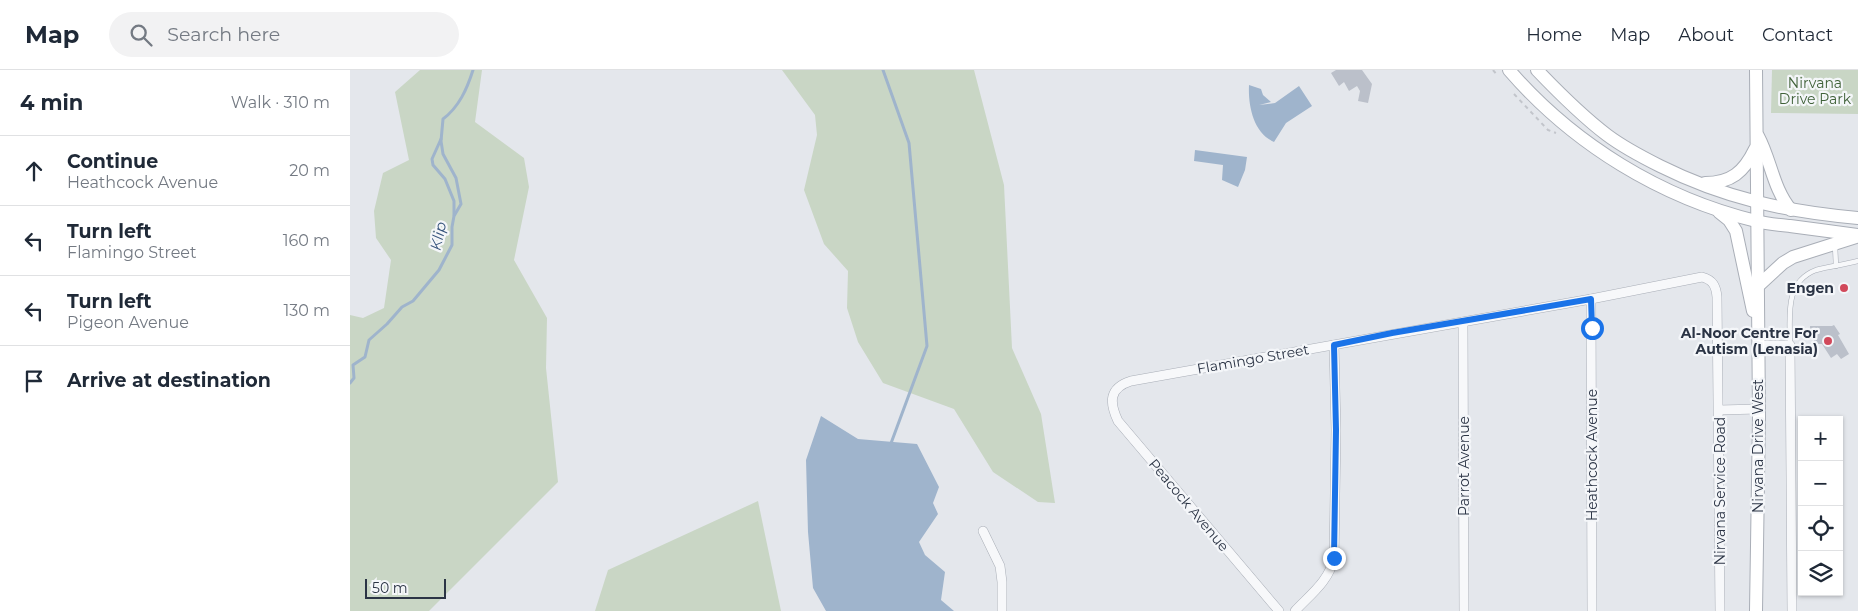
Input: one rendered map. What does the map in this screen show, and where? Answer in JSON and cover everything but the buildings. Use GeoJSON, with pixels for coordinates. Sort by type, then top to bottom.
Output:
{"type":"FeatureCollection","features":[{"type":"Feature","properties":{"kind":"main road"},"geometry":{"type":"LineString","coordinates":[[1509,70],[1570,129],[1625,167],[1667,190],[1689,200],[1757,222],[1858,235]]}},
{"type":"Feature","properties":{"kind":"main road"},"geometry":{"type":"LineString","coordinates":[[1537,70],[1565,99],[1608,136],[1633,152],[1695,183],[1757,203],[1821,215],[1858,218]]}},
{"type":"Feature","properties":{"kind":"main road","name":"Nirvana Drive West"},"geometry":{"type":"LineString","coordinates":[[1756,70],[1759,409],[1756,611]]}},
{"type":"Feature","properties":{"kind":"main road"},"geometry":{"type":"LineString","coordinates":[[1695,183],[1717,183],[1734,176],[1745,167],[1756,140]]}},
{"type":"Feature","properties":{"kind":"main road"},"geometry":{"type":"LineString","coordinates":[[1756,140],[1769,160],[1780,194],[1791,210]]}},
{"type":"Feature","properties":{"kind":"main road"},"geometry":{"type":"LineString","coordinates":[[1715,209],[1729,220],[1736,231],[1757,330]]}},
{"type":"Feature","properties":{"kind":"main road"},"geometry":{"type":"LineString","coordinates":[[1758,286],[1783,263],[1804,253],[1858,235]]}},
{"type":"Feature","properties":{"kind":"street","name":"Flamingo Street"},"geometry":{"type":"LineString","coordinates":[[1113,394],[1117,387],[1131,381],[1591,299],[1694,278],[1709,279],[1716,289],[1719,410]]}},
{"type":"Feature","properties":{"kind":"street","name":"Heathcock Avenue"},"geometry":{"type":"LineString","coordinates":[[1591,299],[1592,611]]}},
{"type":"Feature","properties":{"kind":"street","name":"Parrot Avenue"},"geometry":{"type":"LineString","coordinates":[[1462,322],[1464,611]]}},
{"type":"Feature","properties":{"kind":"street"},"geometry":{"type":"LineString","coordinates":[[1295,611],[1325,580],[1332,570],[1334,558],[1336,430],[1334,345]]}},
{"type":"Feature","properties":{"kind":"street"},"geometry":{"type":"LineString","coordinates":[[1758,345],[1790,345],[1792,611]]}},
{"type":"Feature","properties":{"kind":"street","name":"Peacock Avenue"},"geometry":{"type":"LineString","coordinates":[[1113,394],[1112,403],[1118,421],[1279,611]]}},
{"type":"Feature","properties":{"kind":"street","name":"Nirvana Service Road"},"geometry":{"type":"LineString","coordinates":[[1720,611],[1719,410],[1759,409]]}},
{"type":"Feature","properties":{"kind":"street"},"geometry":{"type":"LineString","coordinates":[[983,532],[1000,566],[1002,611]]}},
{"type":"Feature","properties":{"kind":"lane"},"geometry":{"type":"LineString","coordinates":[[1835,243],[1836,266]]}},
{"type":"Feature","properties":{"kind":"lane"},"geometry":{"type":"LineString","coordinates":[[1790,345],[1792,292],[1796,285],[1806,275],[1817,270],[1858,260]]}},
{"type":"Feature","properties":{"kind":"green space"},"geometry":{"type":"Polygon","coordinates":[[[420,70],[482,70],[475,122],[524,158],[529,187],[514,260],[547,318],[546,368],[558,482],[429,611],[350,611],[350,315],[363,318],[384,308],[391,260],[376,238],[374,211],[383,173],[409,160],[395,92],[420,70]]]}},
{"type":"Feature","properties":{"kind":"green space"},"geometry":{"type":"Polygon","coordinates":[[[782,70],[974,70],[1004,185],[1012,348],[1041,414],[1055,503],[1038,502],[993,472],[954,409],[883,383],[858,342],[847,308],[848,271],[824,244],[804,190],[817,135],[815,115],[782,70]]]}},
{"type":"Feature","properties":{"kind":"green space","name":"Nirvana Drive Park"},"geometry":{"type":"Polygon","coordinates":[[[1772,70],[1858,70],[1858,114],[1771,113],[1772,70]]]}},
{"type":"Feature","properties":{"kind":"green space"},"geometry":{"type":"Polygon","coordinates":[[[758,501],[781,611],[595,611],[608,570],[758,501]]]}},
{"type":"Feature","properties":{"kind":"water"},"geometry":{"type":"Polygon","coordinates":[[[1249,85],[1261,89],[1263,95],[1271,102],[1259,105],[1275,103],[1299,86],[1312,106],[1286,123],[1274,142],[1261,132],[1253,118],[1249,85]]]}},
{"type":"Feature","properties":{"kind":"water"},"geometry":{"type":"Polygon","coordinates":[[[1195,150],[1247,157],[1245,170],[1238,187],[1222,180],[1223,165],[1194,161],[1195,150]]]}},
{"type":"Feature","properties":{"kind":"water"},"geometry":{"type":"Polygon","coordinates":[[[821,416],[858,439],[917,444],[939,487],[933,503],[938,514],[919,542],[925,555],[945,572],[941,600],[954,611],[826,611],[813,588],[808,532],[806,460],[821,416]]]}},
{"type":"Feature","properties":{"kind":"waterway","name":"Klip"},"geometry":{"type":"LineString","coordinates":[[350,383],[354,378],[353,365],[365,357],[369,340],[402,307],[413,301],[439,270],[452,245],[454,216],[461,204],[456,178],[443,154],[441,141],[443,119],[454,109],[462,97],[473,70]]}},
{"type":"Feature","properties":{"kind":"waterway"},"geometry":{"type":"LineString","coordinates":[[883,70],[909,143],[927,346],[890,446]]}},
{"type":"Feature","properties":{"kind":"waterway"},"geometry":{"type":"LineString","coordinates":[[441,139],[432,159],[433,165],[445,179],[454,201],[454,215]]}},
{"type":"Feature","properties":{"kind":"place","name":"Engen"},"geometry":{"type":"Point","coordinates":[1844,288]}},
{"type":"Feature","properties":{"kind":"place","name":"Al-Noor Centre For Autism (Lenasia)"},"geometry":{"type":"Point","coordinates":[1828,341]}},
{"type":"Feature","properties":{"kind":"route"},"geometry":{"type":"LineString","coordinates":[[1334,558],[1336,430],[1334,345],[1392,333],[1591,299],[1592,328]]}}]}
